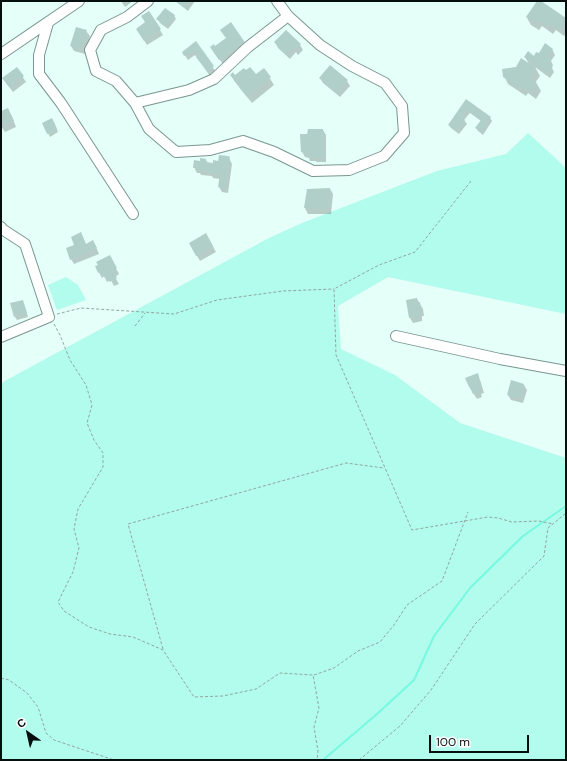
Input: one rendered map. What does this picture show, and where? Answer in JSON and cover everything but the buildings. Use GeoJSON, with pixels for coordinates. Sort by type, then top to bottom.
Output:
{"type":"FeatureCollection","features":[{"type":"Feature","properties":{"kind":"street"},"geometry":{"type":"LineString","coordinates":[[1,54],[79,1]]}},
{"type":"Feature","properties":{"kind":"street"},"geometry":{"type":"LineString","coordinates":[[148,1],[127,17],[102,30],[90,50],[96,71],[116,81],[135,103],[149,129],[176,152],[210,150],[243,140],[313,170],[349,170],[384,156],[404,133],[402,106],[385,83],[352,66],[320,45],[288,16],[277,1]]}},
{"type":"Feature","properties":{"kind":"street"},"geometry":{"type":"LineString","coordinates":[[135,103],[189,90],[214,79],[248,47],[288,16]]}},
{"type":"Feature","properties":{"kind":"street"},"geometry":{"type":"LineString","coordinates":[[48,23],[39,56],[39,74],[61,103],[133,214]]}},
{"type":"Feature","properties":{"kind":"street"},"geometry":{"type":"LineString","coordinates":[[1,227],[25,244],[50,317],[1,337]]}},
{"type":"Feature","properties":{"kind":"street"},"geometry":{"type":"LineString","coordinates":[[396,336],[500,359],[566,371]]}},
{"type":"Feature","properties":{"kind":"path"},"geometry":{"type":"LineString","coordinates":[[163,650],[133,637],[110,634],[89,627],[64,611],[58,602],[73,572],[79,548],[74,529],[78,509],[104,467],[103,453],[94,440],[88,423],[92,405],[86,385],[70,360],[60,335],[50,317],[81,308],[174,314],[217,300],[283,291],[334,289],[379,265],[415,252],[471,181]]}},
{"type":"Feature","properties":{"kind":"path"},"geometry":{"type":"LineString","coordinates":[[334,289],[336,355],[412,530],[488,517],[512,522],[538,521],[553,524]]}},
{"type":"Feature","properties":{"kind":"path"},"geometry":{"type":"LineString","coordinates":[[135,326],[145,312]]}},
{"type":"Feature","properties":{"kind":"path"},"geometry":{"type":"LineString","coordinates":[[385,468],[346,463],[128,524],[163,650],[194,697],[223,696],[256,689],[280,673],[313,675],[334,668],[358,651],[380,642],[394,625],[407,605],[442,581],[468,512]]}},
{"type":"Feature","properties":{"kind":"path"},"geometry":{"type":"LineString","coordinates":[[359,760],[400,726],[431,690],[475,624],[544,556],[548,528],[566,513]]}},
{"type":"Feature","properties":{"kind":"path"},"geometry":{"type":"LineString","coordinates":[[313,675],[319,708],[314,727],[318,751],[317,760]]}},
{"type":"Feature","properties":{"kind":"path"},"geometry":{"type":"LineString","coordinates":[[1,678],[9,680],[27,693],[38,707],[46,733],[54,740],[114,760]]}},
{"type":"Feature","properties":{"kind":"green space"},"geometry":{"type":"Polygon","coordinates":[[[528,133],[566,168],[566,314],[388,277],[338,306],[341,349],[395,375],[460,423],[566,458],[566,760],[1,760],[1,383],[269,238],[302,223],[437,171],[506,154],[528,133]]]}},
{"type":"Feature","properties":{"kind":"green space"},"geometry":{"type":"Polygon","coordinates":[[[66,277],[78,285],[86,300],[57,310],[48,285],[66,277]]]}},
{"type":"Feature","properties":{"kind":"waterway"},"geometry":{"type":"LineString","coordinates":[[323,760],[414,680],[434,636],[470,588],[523,536],[566,506]]}}]}
